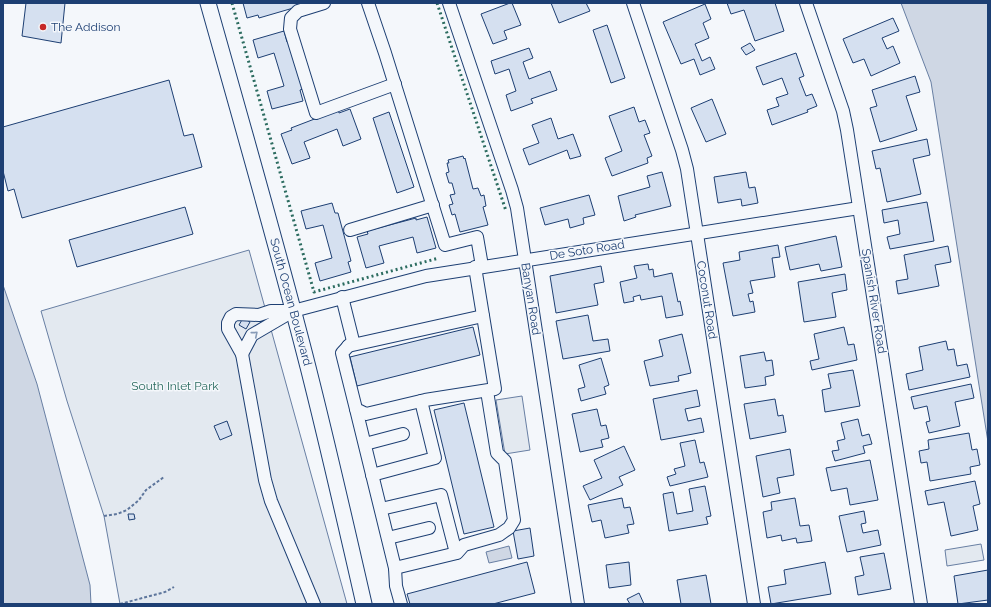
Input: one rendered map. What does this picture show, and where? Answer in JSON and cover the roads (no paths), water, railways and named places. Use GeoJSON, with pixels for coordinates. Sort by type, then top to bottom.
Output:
{"type":"FeatureCollection","features":[{"type":"Feature","properties":{"kind":"main road","name":"South Ocean Boulevard"},"geometry":{"type":"LineString","coordinates":[[208,3],[249,146],[321,418],[364,604]]}},
{"type":"Feature","properties":{"kind":"street"},"geometry":{"type":"LineString","coordinates":[[324,3],[298,10],[291,18],[290,29],[316,114],[395,84]]}},
{"type":"Feature","properties":{"kind":"street"},"geometry":{"type":"LineString","coordinates":[[356,409],[366,414],[421,400],[495,389],[482,316],[477,238],[445,245],[368,3]]}},
{"type":"Feature","properties":{"kind":"street","name":"Banyan Road"},"geometry":{"type":"LineString","coordinates":[[449,3],[517,208],[578,604]]}},
{"type":"Feature","properties":{"kind":"street","name":"Coconut Road"},"geometry":{"type":"LineString","coordinates":[[633,3],[687,169],[754,604]]}},
{"type":"Feature","properties":{"kind":"street","name":"Spanish River Road"},"geometry":{"type":"LineString","coordinates":[[806,3],[843,111],[847,130],[918,604]]}},
{"type":"Feature","properties":{"kind":"street"},"geometry":{"type":"LineString","coordinates":[[350,230],[433,205]]}},
{"type":"Feature","properties":{"kind":"street","name":"De Soto Road"},"geometry":{"type":"LineString","coordinates":[[293,311],[414,278],[478,266],[859,208]]}},
{"type":"Feature","properties":{"kind":"street"},"geometry":{"type":"LineString","coordinates":[[342,297],[353,341],[342,353],[388,538],[395,568],[396,586],[401,604]]}},
{"type":"Feature","properties":{"kind":"street"},"geometry":{"type":"LineString","coordinates":[[293,311],[271,311],[251,315],[236,314],[231,317],[228,323],[228,329],[242,354],[264,480],[271,501],[314,604]]}},
{"type":"Feature","properties":{"kind":"street"},"geometry":{"type":"LineString","coordinates":[[242,354],[252,335],[293,311]]}},
{"type":"Feature","properties":{"kind":"street"},"geometry":{"type":"LineString","coordinates":[[348,346],[482,316]]}},
{"type":"Feature","properties":{"kind":"street"},"geometry":{"type":"LineString","coordinates":[[395,568],[456,554],[464,545],[499,535],[509,528],[514,520],[504,461],[497,453],[487,391]]}},
{"type":"Feature","properties":{"kind":"street"},"geometry":{"type":"LineString","coordinates":[[372,475],[435,458],[421,400]]}},
{"type":"Feature","properties":{"kind":"street"},"geometry":{"type":"LineString","coordinates":[[365,444],[403,434]]}},
{"type":"Feature","properties":{"kind":"street"},"geometry":{"type":"LineString","coordinates":[[381,509],[441,495],[456,554]]}},
{"type":"Feature","properties":{"kind":"street"},"geometry":{"type":"LineString","coordinates":[[388,538],[429,528]]}},
{"type":"Feature","properties":{"kind":"place","name":"The Addison"},"geometry":{"type":"Point","coordinates":[43,27]}},
{"type":"Feature","properties":{"kind":"park label","name":"South Inlet Park"},"geometry":{"type":"Point","coordinates":[175,386]}}]}
